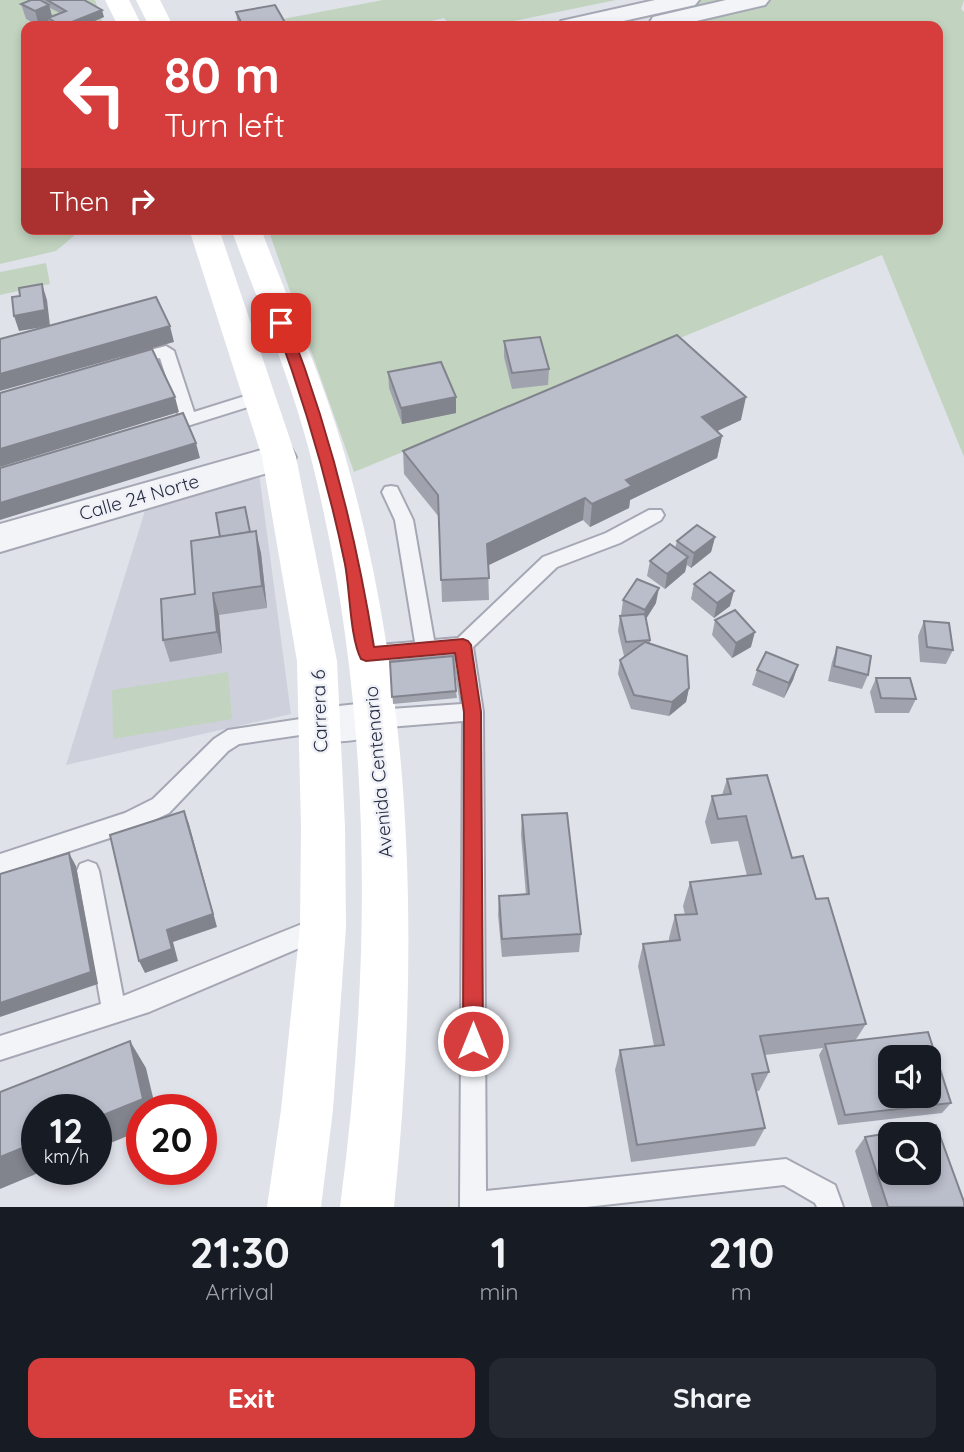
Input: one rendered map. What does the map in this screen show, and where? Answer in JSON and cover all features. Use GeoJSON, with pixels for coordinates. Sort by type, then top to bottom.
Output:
{"type":"FeatureCollection","features":[{"type":"Feature","properties":{"kind":"main road"},"geometry":{"type":"LineString","coordinates":[[117,0],[128,21]]}},
{"type":"Feature","properties":{"kind":"main road"},"geometry":{"type":"LineString","coordinates":[[148,0],[158,21]]}},
{"type":"Feature","properties":{"kind":"main road","name":"Carrera 6"},"geometry":{"type":"LineString","coordinates":[[206,235],[261,397],[278,457],[317,661],[323,927],[307,1110],[294,1207]]}},
{"type":"Feature","properties":{"kind":"main road","name":"Avenida Centenario"},"geometry":{"type":"LineString","coordinates":[[248,235],[312,406],[354,566],[376,719],[385,829],[387,955],[377,1133],[367,1207]]}},
{"type":"Feature","properties":{"kind":"street"},"geometry":{"type":"LineString","coordinates":[[599,21],[685,6],[757,0]]}},
{"type":"Feature","properties":{"kind":"street"},"geometry":{"type":"LineString","coordinates":[[654,21],[685,6]]}},
{"type":"Feature","properties":{"kind":"street","name":"Calle 24 Norte"},"geometry":{"type":"LineString","coordinates":[[2,539],[278,457]]}},
{"type":"Feature","properties":{"kind":"street"},"geometry":{"type":"LineString","coordinates":[[320,725],[376,719]]}},
{"type":"Feature","properties":{"kind":"lane"},"geometry":{"type":"LineString","coordinates":[[115,366],[166,351],[188,419]]}},
{"type":"Feature","properties":{"kind":"lane"},"geometry":{"type":"LineString","coordinates":[[151,431],[261,397]]}},
{"type":"Feature","properties":{"kind":"lane"},"geometry":{"type":"LineString","coordinates":[[391,492],[404,520],[426,649]]}},
{"type":"Feature","properties":{"kind":"lane"},"geometry":{"type":"LineString","coordinates":[[366,654],[463,645],[550,562],[613,538],[655,515]]}},
{"type":"Feature","properties":{"kind":"lane"},"geometry":{"type":"LineString","coordinates":[[463,645],[473,712],[474,1207],[555,1202],[786,1172],[826,1194],[830,1207]]}},
{"type":"Feature","properties":{"kind":"lane"},"geometry":{"type":"LineString","coordinates":[[376,719],[473,712]]}},
{"type":"Feature","properties":{"kind":"lane"},"geometry":{"type":"LineString","coordinates":[[0,864],[131,821],[161,806],[221,745],[235,736],[320,725]]}},
{"type":"Feature","properties":{"kind":"lane"},"geometry":{"type":"LineString","coordinates":[[88,871],[114,1011]]}},
{"type":"Feature","properties":{"kind":"lane"},"geometry":{"type":"LineString","coordinates":[[0,1048],[149,1000],[323,927]]}},
{"type":"Feature","properties":{"kind":"shaded area"},"geometry":{"type":"Polygon","coordinates":[[[259,473],[291,714],[66,765],[148,501],[259,473]]]}},
{"type":"Feature","properties":{"kind":"green space"},"geometry":{"type":"Polygon","coordinates":[[[0,0],[95,0],[102,21],[21,21],[21,235],[75,235],[56,251],[0,264],[0,0]]]}},
{"type":"Feature","properties":{"kind":"green space"},"geometry":{"type":"Polygon","coordinates":[[[383,0],[616,0],[514,21],[447,21],[444,18],[431,21],[277,20],[383,0]]]}},
{"type":"Feature","properties":{"kind":"green space"},"geometry":{"type":"Polygon","coordinates":[[[673,0],[964,0],[961,9],[964,12],[964,457],[882,255],[354,472],[270,235],[943,235],[943,21],[697,21],[673,0]]]}},
{"type":"Feature","properties":{"kind":"green space"},"geometry":{"type":"Polygon","coordinates":[[[46,263],[50,284],[0,295],[0,272],[46,263]]]}},
{"type":"Feature","properties":{"kind":"green space"},"geometry":{"type":"Polygon","coordinates":[[[228,672],[232,719],[113,739],[112,690],[228,672]]]}},
{"type":"Feature","properties":{"kind":"building"},"geometry":{"type":"Polygon","coordinates":[[[40,0],[49,5],[35,11],[21,4],[40,0]]]}},
{"type":"Feature","properties":{"kind":"building"},"geometry":{"type":"Polygon","coordinates":[[[47,0],[84,0],[102,10],[74,21],[53,21],[48,18],[66,11],[47,0]]]}},
{"type":"Feature","properties":{"kind":"building"},"geometry":{"type":"Polygon","coordinates":[[[275,5],[284,21],[240,21],[236,12],[275,5]]]}},
{"type":"Feature","properties":{"kind":"building"},"geometry":{"type":"Polygon","coordinates":[[[42,284],[45,310],[14,316],[12,297],[20,296],[19,288],[42,284]]]}},
{"type":"Feature","properties":{"kind":"building"},"geometry":{"type":"Polygon","coordinates":[[[156,297],[170,326],[0,374],[0,339],[156,297]]]}},
{"type":"Feature","properties":{"kind":"building"},"geometry":{"type":"Polygon","coordinates":[[[677,335],[746,397],[702,417],[722,436],[626,480],[632,486],[592,504],[585,498],[487,544],[489,578],[441,580],[438,495],[403,451],[677,335]]]}},
{"type":"Feature","properties":{"kind":"building"},"geometry":{"type":"Polygon","coordinates":[[[540,337],[549,369],[512,373],[504,341],[540,337]]]}},
{"type":"Feature","properties":{"kind":"building"},"geometry":{"type":"Polygon","coordinates":[[[152,349],[175,397],[0,449],[0,393],[152,349]]]}},
{"type":"Feature","properties":{"kind":"building"},"geometry":{"type":"Polygon","coordinates":[[[441,362],[456,397],[401,408],[388,372],[441,362]]]}},
{"type":"Feature","properties":{"kind":"building"},"geometry":{"type":"Polygon","coordinates":[[[183,413],[196,443],[0,503],[0,468],[183,413]]]}},
{"type":"Feature","properties":{"kind":"building"},"geometry":{"type":"Polygon","coordinates":[[[245,507],[250,532],[220,537],[216,513],[245,507]]]}},
{"type":"Feature","properties":{"kind":"building"},"geometry":{"type":"Polygon","coordinates":[[[697,525],[715,537],[694,553],[677,541],[697,525]]]}},
{"type":"Feature","properties":{"kind":"building"},"geometry":{"type":"Polygon","coordinates":[[[256,531],[262,586],[213,593],[217,632],[163,640],[161,599],[195,594],[191,541],[256,531]]]}},
{"type":"Feature","properties":{"kind":"building"},"geometry":{"type":"Polygon","coordinates":[[[670,544],[688,557],[667,574],[650,561],[670,544]]]}},
{"type":"Feature","properties":{"kind":"building"},"geometry":{"type":"Polygon","coordinates":[[[710,572],[734,591],[717,603],[694,584],[710,572]]]}},
{"type":"Feature","properties":{"kind":"building"},"geometry":{"type":"Polygon","coordinates":[[[637,579],[659,588],[645,610],[623,600],[637,579]]]}},
{"type":"Feature","properties":{"kind":"building"},"geometry":{"type":"Polygon","coordinates":[[[735,610],[755,632],[736,643],[715,620],[735,610]]]}},
{"type":"Feature","properties":{"kind":"building"},"geometry":{"type":"Polygon","coordinates":[[[645,614],[650,640],[626,642],[620,616],[645,614]]]}},
{"type":"Feature","properties":{"kind":"building"},"geometry":{"type":"Polygon","coordinates":[[[924,621],[949,623],[953,650],[927,647],[924,621]]]}},
{"type":"Feature","properties":{"kind":"building"},"geometry":{"type":"Polygon","coordinates":[[[645,642],[687,656],[689,688],[672,702],[634,695],[620,660],[645,642]]]}},
{"type":"Feature","properties":{"kind":"building"},"geometry":{"type":"Polygon","coordinates":[[[837,647],[871,656],[868,675],[834,666],[837,647]]]}},
{"type":"Feature","properties":{"kind":"building"},"geometry":{"type":"Polygon","coordinates":[[[766,652],[798,665],[789,683],[757,670],[766,652]]]}},
{"type":"Feature","properties":{"kind":"building"},"geometry":{"type":"Polygon","coordinates":[[[453,656],[456,691],[392,697],[390,662],[453,656]]]}},
{"type":"Feature","properties":{"kind":"building"},"geometry":{"type":"Polygon","coordinates":[[[876,678],[910,678],[916,699],[881,698],[876,678]]]}},
{"type":"Feature","properties":{"kind":"building"},"geometry":{"type":"Polygon","coordinates":[[[767,775],[792,858],[803,856],[816,899],[828,898],[866,1024],[760,1036],[769,1072],[752,1074],[765,1128],[637,1145],[620,1050],[664,1045],[643,944],[680,940],[675,915],[697,914],[690,882],[761,874],[746,816],[718,819],[712,796],[731,794],[727,779],[767,775]]]}},
{"type":"Feature","properties":{"kind":"building"},"geometry":{"type":"Polygon","coordinates":[[[184,811],[213,914],[167,930],[172,949],[139,961],[110,835],[184,811]]]}},
{"type":"Feature","properties":{"kind":"building"},"geometry":{"type":"Polygon","coordinates":[[[567,813],[581,934],[502,939],[499,896],[529,894],[522,815],[567,813]]]}},
{"type":"Feature","properties":{"kind":"building"},"geometry":{"type":"Polygon","coordinates":[[[69,853],[91,972],[0,1003],[0,874],[69,853]]]}},
{"type":"Feature","properties":{"kind":"building"},"geometry":{"type":"Polygon","coordinates":[[[928,1032],[932,1045],[878,1045],[878,1108],[907,1108],[845,1115],[825,1044],[928,1032]]]}},
{"type":"Feature","properties":{"kind":"building"},"geometry":{"type":"Polygon","coordinates":[[[130,1041],[142,1094],[126,1094],[126,1106],[112,1112],[112,1094],[21,1094],[21,1148],[0,1157],[0,1092],[130,1041]]]}},
{"type":"Feature","properties":{"kind":"building"},"geometry":{"type":"Polygon","coordinates":[[[941,1072],[951,1103],[941,1104],[941,1072]]]}},
{"type":"Feature","properties":{"kind":"building"},"geometry":{"type":"Polygon","coordinates":[[[878,1135],[878,1177],[865,1137],[878,1135]]]}},
{"type":"Feature","properties":{"kind":"building"},"geometry":{"type":"Polygon","coordinates":[[[941,1139],[964,1207],[888,1207],[881,1185],[941,1185],[941,1139]]]}},
{"type":"Feature","properties":{"kind":"route"},"geometry":{"type":"LineString","coordinates":[[281,323],[308,393],[337,495],[354,566],[366,654],[463,645],[473,712],[473,1041]]}}]}
